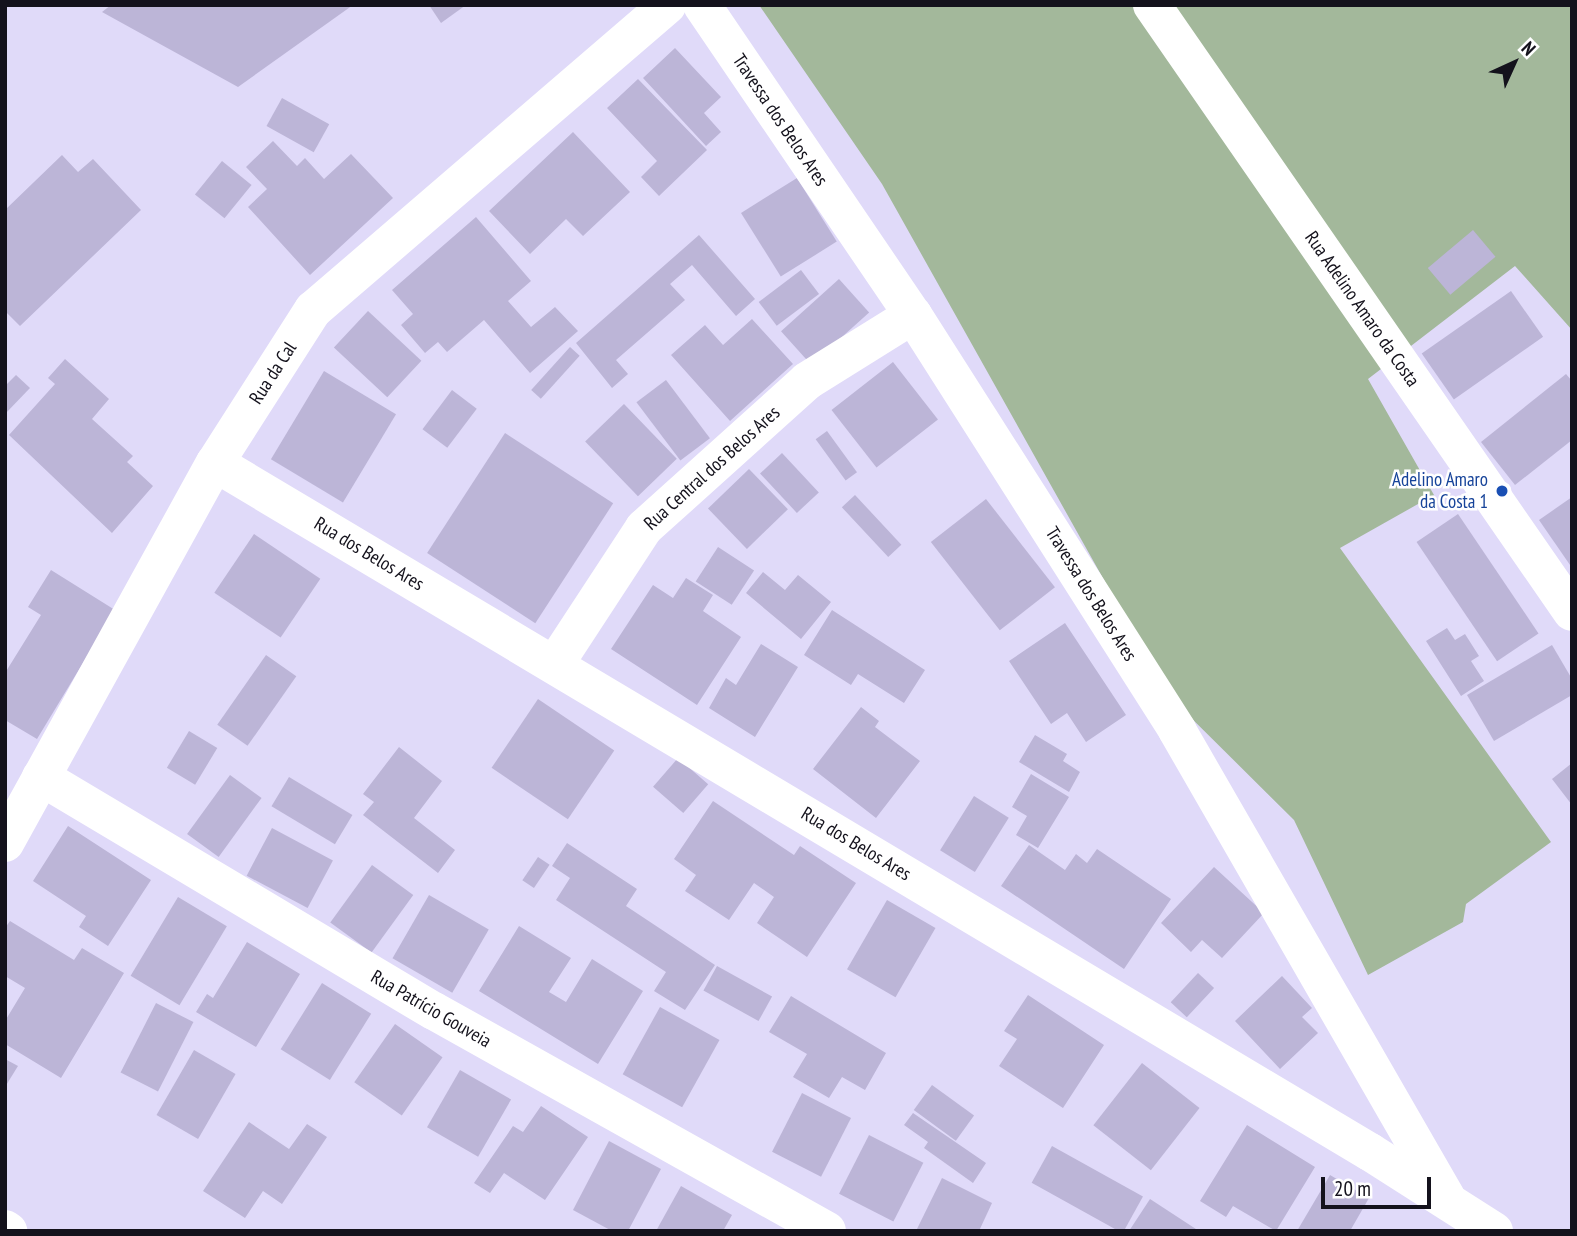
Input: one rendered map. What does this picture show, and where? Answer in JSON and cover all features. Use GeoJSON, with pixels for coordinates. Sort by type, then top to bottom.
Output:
{"type":"FeatureCollection","features":[{"type":"Feature","properties":{"kind":"street","name":"Rua da Cal"},"geometry":{"type":"LineString","coordinates":[[5,843],[215,463],[313,310],[667,5]]}},
{"type":"Feature","properties":{"kind":"street","name":"Travessa dos Belos Ares"},"geometry":{"type":"LineString","coordinates":[[702,5],[913,315],[1177,730],[1449,1202]]}},
{"type":"Feature","properties":{"kind":"street","name":"Rua Adelino Amaro da Costa"},"geometry":{"type":"LineString","coordinates":[[1152,5],[1572,612]]}},
{"type":"Feature","properties":{"kind":"street","name":"Rua Central dos Belos Ares"},"geometry":{"type":"LineString","coordinates":[[555,664],[644,528],[807,382],[913,315]]}},
{"type":"Feature","properties":{"kind":"street","name":"Rua dos Belos Ares"},"geometry":{"type":"LineString","coordinates":[[215,463],[555,664],[1494,1231]]}},
{"type":"Feature","properties":{"kind":"street","name":"Rua Patrício Gouveia"},"geometry":{"type":"LineString","coordinates":[[41,778],[434,1011],[827,1231]]}},
{"type":"Feature","properties":{"kind":"green space"},"geometry":{"type":"Polygon","coordinates":[[[759,5],[1572,5],[1572,330],[1515,266],[1368,379],[1434,495],[1340,548],[1551,842],[1466,904],[1463,922],[1368,975],[1294,820],[1169,696],[882,184],[759,5]]]}},
{"type":"Feature","properties":{"kind":"building"},"geometry":{"type":"Polygon","coordinates":[[[111,5],[353,5],[238,87],[102,12],[111,5]]]}},
{"type":"Feature","properties":{"kind":"building"},"geometry":{"type":"Polygon","coordinates":[[[429,5],[466,5],[441,23],[429,5]]]}},
{"type":"Feature","properties":{"kind":"building"},"geometry":{"type":"Polygon","coordinates":[[[675,48],[721,97],[704,113],[721,132],[706,146],[643,78],[675,48]]]}},
{"type":"Feature","properties":{"kind":"building"},"geometry":{"type":"Polygon","coordinates":[[[638,79],[707,150],[659,196],[641,177],[657,161],[607,108],[638,79]]]}},
{"type":"Feature","properties":{"kind":"building"},"geometry":{"type":"Polygon","coordinates":[[[282,98],[329,124],[314,152],[266,126],[282,98]]]}},
{"type":"Feature","properties":{"kind":"building"},"geometry":{"type":"Polygon","coordinates":[[[573,132],[630,192],[583,236],[566,219],[530,254],[489,211],[573,132]]]}},
{"type":"Feature","properties":{"kind":"building"},"geometry":{"type":"Polygon","coordinates":[[[273,141],[297,166],[305,158],[324,179],[351,154],[393,198],[310,275],[248,207],[267,189],[246,167],[273,141]]]}},
{"type":"Feature","properties":{"kind":"building"},"geometry":{"type":"Polygon","coordinates":[[[62,155],[78,172],[93,159],[141,210],[20,326],[5,311],[5,210],[62,155]]]}},
{"type":"Feature","properties":{"kind":"building"},"geometry":{"type":"Polygon","coordinates":[[[222,161],[252,185],[224,218],[195,194],[222,161]]]}},
{"type":"Feature","properties":{"kind":"building"},"geometry":{"type":"Polygon","coordinates":[[[797,178],[837,242],[781,277],[741,213],[797,178]]]}},
{"type":"Feature","properties":{"kind":"building"},"geometry":{"type":"Polygon","coordinates":[[[476,217],[531,281],[508,301],[531,327],[555,307],[578,331],[530,373],[484,320],[447,352],[438,342],[425,353],[401,325],[413,314],[392,290],[476,217]]]}},
{"type":"Feature","properties":{"kind":"building"},"geometry":{"type":"Polygon","coordinates":[[[1473,230],[1495,257],[1450,295],[1428,268],[1473,230]]]}},
{"type":"Feature","properties":{"kind":"building"},"geometry":{"type":"Polygon","coordinates":[[[699,235],[755,299],[736,316],[692,265],[670,284],[685,300],[616,360],[628,374],[612,388],[576,343],[699,235]]]}},
{"type":"Feature","properties":{"kind":"building"},"geometry":{"type":"Polygon","coordinates":[[[801,270],[819,294],[777,326],[759,302],[801,270]]]}},
{"type":"Feature","properties":{"kind":"building"},"geometry":{"type":"Polygon","coordinates":[[[839,279],[869,312],[811,365],[781,331],[839,279]]]}},
{"type":"Feature","properties":{"kind":"building"},"geometry":{"type":"Polygon","coordinates":[[[1511,291],[1543,337],[1454,399],[1422,354],[1511,291]]]}},
{"type":"Feature","properties":{"kind":"building"},"geometry":{"type":"Polygon","coordinates":[[[368,311],[421,361],[387,397],[334,348],[368,311]]]}},
{"type":"Feature","properties":{"kind":"building"},"geometry":{"type":"Polygon","coordinates":[[[752,319],[793,364],[730,421],[671,355],[705,325],[723,345],[752,319]]]}},
{"type":"Feature","properties":{"kind":"building"},"geometry":{"type":"Polygon","coordinates":[[[570,347],[580,356],[541,399],[531,390],[570,347]]]}},
{"type":"Feature","properties":{"kind":"building"},"geometry":{"type":"Polygon","coordinates":[[[65,359],[109,399],[92,419],[133,456],[127,462],[153,486],[112,533],[9,435],[55,384],[48,378],[65,359]]]}},
{"type":"Feature","properties":{"kind":"building"},"geometry":{"type":"Polygon","coordinates":[[[893,362],[938,420],[876,468],[832,410],[893,362]]]}},
{"type":"Feature","properties":{"kind":"building"},"geometry":{"type":"Polygon","coordinates":[[[324,371],[396,414],[343,503],[271,459],[324,371]]]}},
{"type":"Feature","properties":{"kind":"building"},"geometry":{"type":"Polygon","coordinates":[[[1566,374],[1572,381],[1572,440],[1515,485],[1481,442],[1566,374]]]}},
{"type":"Feature","properties":{"kind":"building"},"geometry":{"type":"Polygon","coordinates":[[[16,375],[30,388],[5,414],[5,386],[16,375]]]}},
{"type":"Feature","properties":{"kind":"building"},"geometry":{"type":"Polygon","coordinates":[[[666,380],[710,438],[680,461],[636,402],[666,380]]]}},
{"type":"Feature","properties":{"kind":"building"},"geometry":{"type":"Polygon","coordinates":[[[452,390],[477,409],[447,448],[423,429],[452,390]]]}},
{"type":"Feature","properties":{"kind":"building"},"geometry":{"type":"Polygon","coordinates":[[[624,404],[677,459],[638,496],[585,442],[624,404]]]}},
{"type":"Feature","properties":{"kind":"building"},"geometry":{"type":"Polygon","coordinates":[[[827,431],[857,472],[846,480],[816,439],[827,431]]]}},
{"type":"Feature","properties":{"kind":"building"},"geometry":{"type":"Polygon","coordinates":[[[505,433],[613,503],[535,623],[427,553],[505,433]]]}},
{"type":"Feature","properties":{"kind":"building"},"geometry":{"type":"Polygon","coordinates":[[[782,453],[819,492],[797,513],[760,473],[782,453]]]}},
{"type":"Feature","properties":{"kind":"building"},"geometry":{"type":"Polygon","coordinates":[[[749,469],[788,509],[747,549],[708,509],[749,469]]]}},
{"type":"Feature","properties":{"kind":"building"},"geometry":{"type":"Polygon","coordinates":[[[855,495],[901,545],[888,557],[842,507],[855,495]]]}},
{"type":"Feature","properties":{"kind":"building"},"geometry":{"type":"Polygon","coordinates":[[[1572,497],[1572,564],[1570,565],[1539,520],[1572,497]]]}},
{"type":"Feature","properties":{"kind":"building"},"geometry":{"type":"Polygon","coordinates":[[[986,499],[1055,587],[1000,630],[931,542],[986,499]]]}},
{"type":"Feature","properties":{"kind":"building"},"geometry":{"type":"Polygon","coordinates":[[[1458,514],[1539,633],[1497,661],[1417,542],[1458,514]]]}},
{"type":"Feature","properties":{"kind":"building"},"geometry":{"type":"Polygon","coordinates":[[[254,534],[320,579],[281,638],[214,593],[254,534]]]}},
{"type":"Feature","properties":{"kind":"building"},"geometry":{"type":"Polygon","coordinates":[[[718,547],[754,570],[732,605],[696,581],[718,547]]]}},
{"type":"Feature","properties":{"kind":"building"},"geometry":{"type":"Polygon","coordinates":[[[51,570],[115,610],[37,739],[5,720],[5,673],[41,615],[28,607],[51,570]]]}},
{"type":"Feature","properties":{"kind":"building"},"geometry":{"type":"Polygon","coordinates":[[[763,572],[785,590],[798,575],[831,602],[801,639],[746,593],[763,572]]]}},
{"type":"Feature","properties":{"kind":"building"},"geometry":{"type":"Polygon","coordinates":[[[686,578],[713,595],[703,611],[741,637],[697,705],[611,649],[653,585],[673,598],[686,578]]]}},
{"type":"Feature","properties":{"kind":"building"},"geometry":{"type":"Polygon","coordinates":[[[832,610],[925,670],[904,703],[858,674],[851,685],[804,655],[832,610]]]}},
{"type":"Feature","properties":{"kind":"building"},"geometry":{"type":"Polygon","coordinates":[[[1065,623],[1126,715],[1086,742],[1067,713],[1051,724],[1009,661],[1065,623]]]}},
{"type":"Feature","properties":{"kind":"building"},"geometry":{"type":"Polygon","coordinates":[[[1447,628],[1455,640],[1465,634],[1479,656],[1471,661],[1484,681],[1461,696],[1426,641],[1447,628]]]}},
{"type":"Feature","properties":{"kind":"building"},"geometry":{"type":"Polygon","coordinates":[[[761,644],[798,667],[755,737],[709,708],[726,678],[736,685],[761,644]]]}},
{"type":"Feature","properties":{"kind":"building"},"geometry":{"type":"Polygon","coordinates":[[[1552,645],[1572,679],[1572,695],[1494,741],[1467,695],[1552,645]]]}},
{"type":"Feature","properties":{"kind":"building"},"geometry":{"type":"Polygon","coordinates":[[[266,655],[296,676],[248,746],[217,725],[266,655]]]}},
{"type":"Feature","properties":{"kind":"building"},"geometry":{"type":"Polygon","coordinates":[[[538,699],[614,750],[568,819],[492,768],[538,699]]]}},
{"type":"Feature","properties":{"kind":"building"},"geometry":{"type":"Polygon","coordinates":[[[861,707],[879,721],[875,727],[920,761],[876,818],[813,769],[861,707]]]}},
{"type":"Feature","properties":{"kind":"building"},"geometry":{"type":"Polygon","coordinates":[[[189,731],[217,748],[195,785],[167,768],[189,731]]]}},
{"type":"Feature","properties":{"kind":"building"},"geometry":{"type":"Polygon","coordinates":[[[1035,735],[1067,754],[1063,761],[1080,772],[1069,792],[1019,762],[1035,735]]]}},
{"type":"Feature","properties":{"kind":"building"},"geometry":{"type":"Polygon","coordinates":[[[399,747],[442,781],[414,818],[455,850],[438,873],[363,815],[374,802],[363,794],[399,747]]]}},
{"type":"Feature","properties":{"kind":"building"},"geometry":{"type":"Polygon","coordinates":[[[678,758],[708,784],[683,813],[653,787],[678,758]]]}},
{"type":"Feature","properties":{"kind":"building"},"geometry":{"type":"Polygon","coordinates":[[[1572,763],[1572,805],[1552,779],[1572,763]]]}},
{"type":"Feature","properties":{"kind":"building"},"geometry":{"type":"Polygon","coordinates":[[[1031,774],[1069,797],[1038,848],[1016,835],[1027,816],[1012,807],[1031,774]]]}},
{"type":"Feature","properties":{"kind":"building"},"geometry":{"type":"Polygon","coordinates":[[[230,775],[262,798],[219,857],[187,834],[230,775]]]}},
{"type":"Feature","properties":{"kind":"building"},"geometry":{"type":"Polygon","coordinates":[[[289,777],[352,815],[335,844],[271,806],[289,777]]]}},
{"type":"Feature","properties":{"kind":"building"},"geometry":{"type":"Polygon","coordinates":[[[974,796],[1009,818],[975,872],[940,850],[974,796]]]}},
{"type":"Feature","properties":{"kind":"building"},"geometry":{"type":"Polygon","coordinates":[[[713,801],[794,855],[800,846],[856,883],[807,957],[757,923],[774,897],[754,883],[729,920],[685,891],[696,875],[674,859],[713,801]]]}},
{"type":"Feature","properties":{"kind":"building"},"geometry":{"type":"Polygon","coordinates":[[[68,826],[151,880],[108,946],[79,927],[86,916],[33,881],[68,826]]]}},
{"type":"Feature","properties":{"kind":"building"},"geometry":{"type":"Polygon","coordinates":[[[272,828],[333,860],[308,908],[247,876],[272,828]]]}},
{"type":"Feature","properties":{"kind":"building"},"geometry":{"type":"Polygon","coordinates":[[[567,843],[637,889],[626,906],[715,965],[685,1010],[654,991],[666,972],[556,900],[570,878],[552,866],[567,843]]]}},
{"type":"Feature","properties":{"kind":"building"},"geometry":{"type":"Polygon","coordinates":[[[1029,845],[1065,870],[1076,854],[1087,863],[1097,849],[1171,899],[1124,969],[1001,886],[1029,845]]]}},
{"type":"Feature","properties":{"kind":"building"},"geometry":{"type":"Polygon","coordinates":[[[538,857],[550,865],[534,888],[522,880],[538,857]]]}},
{"type":"Feature","properties":{"kind":"building"},"geometry":{"type":"Polygon","coordinates":[[[372,865],[413,895],[372,952],[330,922],[372,865]]]}},
{"type":"Feature","properties":{"kind":"building"},"geometry":{"type":"Polygon","coordinates":[[[1214,867],[1264,913],[1222,958],[1202,940],[1191,952],[1161,923],[1214,867]]]}},
{"type":"Feature","properties":{"kind":"building"},"geometry":{"type":"Polygon","coordinates":[[[429,895],[489,930],[452,993],[392,958],[429,895]]]}},
{"type":"Feature","properties":{"kind":"building"},"geometry":{"type":"Polygon","coordinates":[[[178,897],[227,926],[179,1005],[131,976],[178,897]]]}},
{"type":"Feature","properties":{"kind":"building"},"geometry":{"type":"Polygon","coordinates":[[[887,900],[935,928],[895,997],[847,969],[887,900]]]}},
{"type":"Feature","properties":{"kind":"building"},"geometry":{"type":"Polygon","coordinates":[[[10,921],[74,960],[82,948],[124,973],[61,1078],[5,1044],[5,1021],[25,988],[5,976],[5,928],[10,921]]]}},
{"type":"Feature","properties":{"kind":"building"},"geometry":{"type":"Polygon","coordinates":[[[519,926],[571,958],[549,992],[566,1002],[592,959],[643,991],[598,1064],[479,991],[519,926]]]}},
{"type":"Feature","properties":{"kind":"building"},"geometry":{"type":"Polygon","coordinates":[[[247,942],[300,974],[256,1047],[196,1012],[207,994],[213,998],[247,942]]]}},
{"type":"Feature","properties":{"kind":"building"},"geometry":{"type":"Polygon","coordinates":[[[717,966],[772,997],[759,1021],[703,990],[717,966]]]}},
{"type":"Feature","properties":{"kind":"building"},"geometry":{"type":"Polygon","coordinates":[[[1198,973],[1214,988],[1187,1017],[1171,1002],[1198,973]]]}},
{"type":"Feature","properties":{"kind":"building"},"geometry":{"type":"Polygon","coordinates":[[[1282,976],[1312,1008],[1302,1017],[1318,1033],[1280,1069],[1235,1021],[1282,976]]]}},
{"type":"Feature","properties":{"kind":"building"},"geometry":{"type":"Polygon","coordinates":[[[322,983],[371,1014],[330,1080],[281,1049],[322,983]]]}},
{"type":"Feature","properties":{"kind":"building"},"geometry":{"type":"Polygon","coordinates":[[[1028,995],[1104,1045],[1063,1108],[999,1066],[1017,1039],[1004,1031],[1028,995]]]}},
{"type":"Feature","properties":{"kind":"building"},"geometry":{"type":"Polygon","coordinates":[[[791,996],[886,1053],[865,1090],[842,1077],[829,1098],[793,1077],[807,1054],[769,1032],[791,996]]]}},
{"type":"Feature","properties":{"kind":"building"},"geometry":{"type":"Polygon","coordinates":[[[156,1003],[193,1022],[158,1092],[121,1072],[156,1003]]]}},
{"type":"Feature","properties":{"kind":"building"},"geometry":{"type":"Polygon","coordinates":[[[660,1007],[719,1040],[682,1107],[623,1074],[660,1007]]]}},
{"type":"Feature","properties":{"kind":"building"},"geometry":{"type":"Polygon","coordinates":[[[395,1024],[443,1057],[402,1115],[354,1082],[395,1024]]]}},
{"type":"Feature","properties":{"kind":"building"},"geometry":{"type":"Polygon","coordinates":[[[194,1050],[236,1074],[198,1139],[156,1115],[194,1050]]]}},
{"type":"Feature","properties":{"kind":"building"},"geometry":{"type":"Polygon","coordinates":[[[5,1059],[18,1066],[5,1087],[5,1059]]]}},
{"type":"Feature","properties":{"kind":"building"},"geometry":{"type":"Polygon","coordinates":[[[1142,1063],[1200,1108],[1151,1170],[1093,1125],[1142,1063]]]}},
{"type":"Feature","properties":{"kind":"building"},"geometry":{"type":"Polygon","coordinates":[[[460,1070],[511,1100],[478,1157],[427,1127],[460,1070]]]}},
{"type":"Feature","properties":{"kind":"building"},"geometry":{"type":"Polygon","coordinates":[[[932,1085],[974,1116],[956,1141],[914,1110],[932,1085]]]}},
{"type":"Feature","properties":{"kind":"building"},"geometry":{"type":"Polygon","coordinates":[[[802,1093],[851,1118],[821,1177],[772,1152],[802,1093]]]}},
{"type":"Feature","properties":{"kind":"building"},"geometry":{"type":"Polygon","coordinates":[[[541,1106],[588,1137],[545,1200],[504,1173],[490,1193],[474,1183],[513,1126],[523,1132],[541,1106]]]}},
{"type":"Feature","properties":{"kind":"building"},"geometry":{"type":"Polygon","coordinates":[[[913,1113],[986,1163],[973,1183],[924,1148],[928,1142],[904,1125],[913,1113]]]}},
{"type":"Feature","properties":{"kind":"building"},"geometry":{"type":"Polygon","coordinates":[[[249,1122],[289,1149],[307,1124],[327,1137],[282,1204],[263,1191],[245,1218],[203,1191],[249,1122]]]}},
{"type":"Feature","properties":{"kind":"building"},"geometry":{"type":"Polygon","coordinates":[[[1247,1125],[1315,1167],[1276,1231],[1233,1206],[1226,1217],[1200,1201],[1247,1125]]]}},
{"type":"Feature","properties":{"kind":"building"},"geometry":{"type":"Polygon","coordinates":[[[869,1135],[923,1163],[893,1221],[839,1194],[869,1135]]]}},
{"type":"Feature","properties":{"kind":"building"},"geometry":{"type":"Polygon","coordinates":[[[609,1141],[661,1169],[628,1231],[612,1231],[573,1210],[609,1141]]]}},
{"type":"Feature","properties":{"kind":"building"},"geometry":{"type":"Polygon","coordinates":[[[1052,1146],[1143,1196],[1124,1231],[1119,1231],[1032,1183],[1052,1146]]]}},
{"type":"Feature","properties":{"kind":"building"},"geometry":{"type":"Polygon","coordinates":[[[1330,1175],[1369,1198],[1350,1231],[1297,1231],[1330,1175]]]}},
{"type":"Feature","properties":{"kind":"building"},"geometry":{"type":"Polygon","coordinates":[[[942,1178],[992,1203],[979,1231],[916,1231],[942,1178]]]}},
{"type":"Feature","properties":{"kind":"building"},"geometry":{"type":"Polygon","coordinates":[[[681,1186],[732,1215],[723,1231],[656,1231],[681,1186]]]}},
{"type":"Feature","properties":{"kind":"building"},"geometry":{"type":"Polygon","coordinates":[[[1150,1199],[1199,1231],[1129,1231],[1150,1199]]]}},
{"type":"Feature","properties":{"kind":"place","name":"Adelino Amaro da Costa 1"},"geometry":{"type":"Point","coordinates":[1502,491]}}]}
